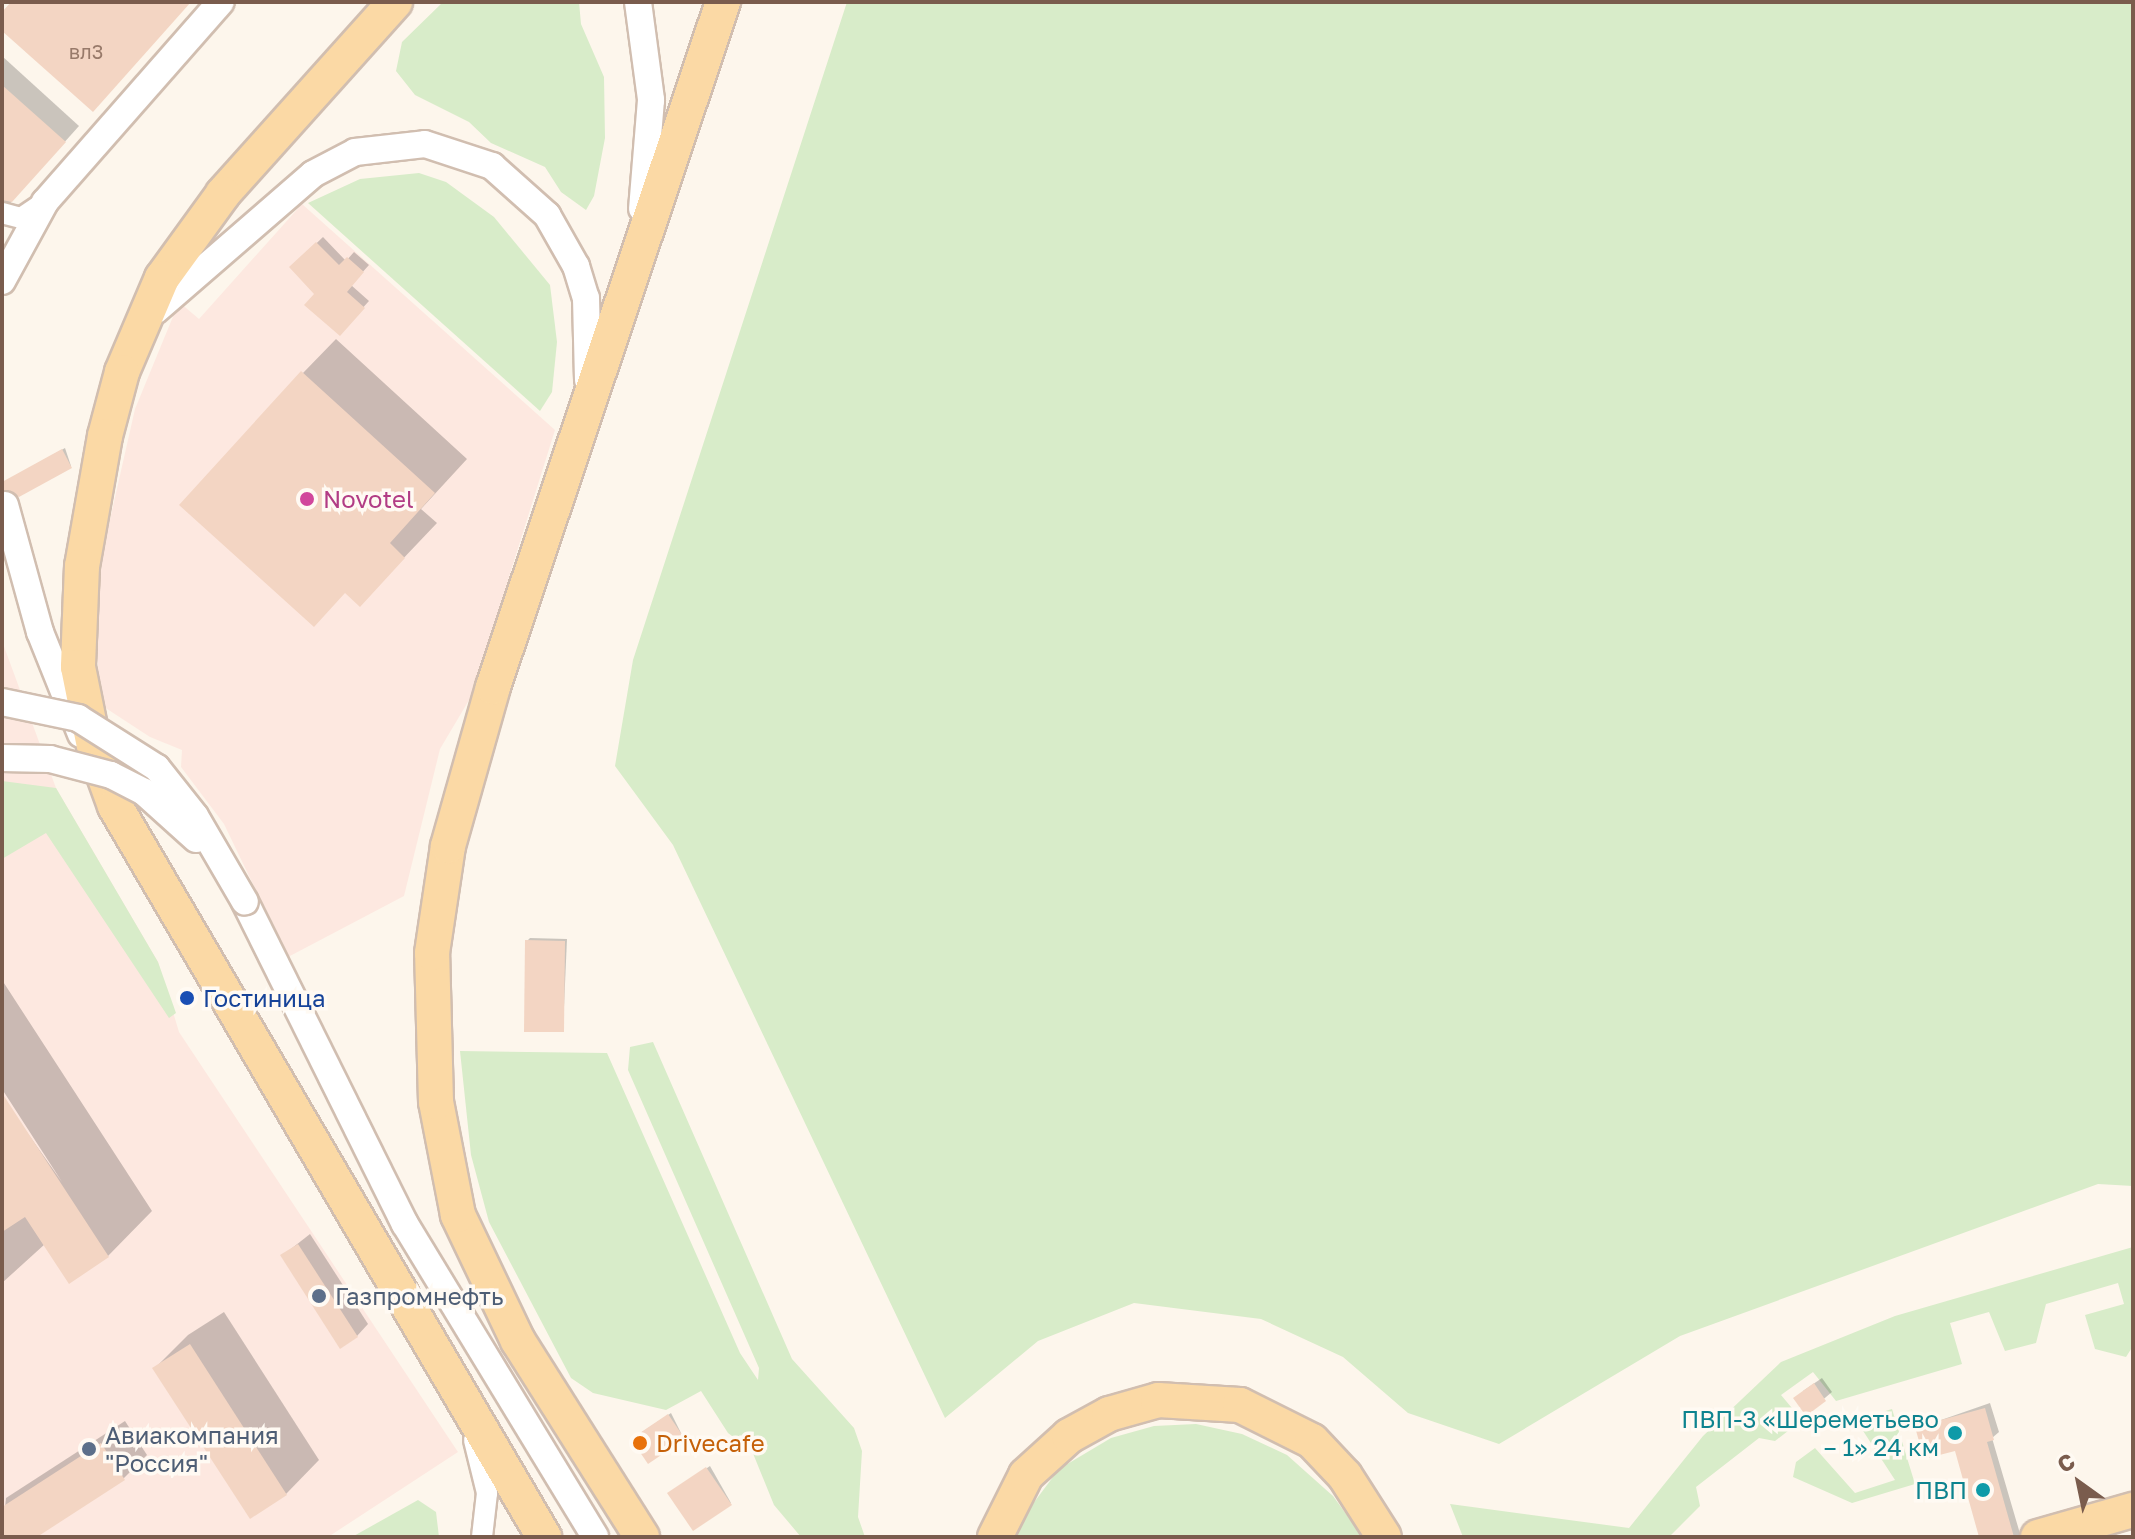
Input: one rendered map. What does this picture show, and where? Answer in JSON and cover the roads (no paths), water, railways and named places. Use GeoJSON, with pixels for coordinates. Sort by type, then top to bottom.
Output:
{"type":"FeatureCollection","features":[{"type":"Feature","properties":{"kind":"main road"},"geometry":{"type":"LineString","coordinates":[[395,2],[223,194],[162,278],[137,332],[105,436],[77,613],[83,708],[115,806],[544,1537]]}},
{"type":"Feature","properties":{"kind":"main road"},"geometry":{"type":"LineString","coordinates":[[642,1537],[518,1341],[472,1254],[448,1179],[432,1057],[432,953],[448,846],[493,687],[723,2]]}},
{"type":"Feature","properties":{"kind":"main road"},"geometry":{"type":"LineString","coordinates":[[995,1537],[999,1520],[1026,1475],[1069,1436],[1109,1414],[1158,1400],[1240,1405],[1312,1441],[1345,1476],[1384,1537]]}},
{"type":"Feature","properties":{"kind":"main road"},"geometry":{"type":"LineString","coordinates":[[2038,1537],[2133,1510]]}},
{"type":"Feature","properties":{"kind":"street"},"geometry":{"type":"LineString","coordinates":[[2,281],[45,202],[221,2]]}},
{"type":"Feature","properties":{"kind":"street"},"geometry":{"type":"LineString","coordinates":[[627,283],[643,204],[651,127],[649,72],[638,2]]}},
{"type":"Feature","properties":{"kind":"street"},"geometry":{"type":"LineString","coordinates":[[137,332],[171,292],[313,174],[355,152],[425,144],[471,156],[502,173],[529,195],[560,235],[586,298],[587,400]]}},
{"type":"Feature","properties":{"kind":"street"},"geometry":{"type":"LineString","coordinates":[[2,213],[21,218],[45,202]]}},
{"type":"Feature","properties":{"kind":"street"},"geometry":{"type":"LineString","coordinates":[[5,505],[58,683],[115,806]]}},
{"type":"Feature","properties":{"kind":"street"},"geometry":{"type":"LineString","coordinates":[[2,702],[78,718],[157,768],[195,816],[245,902],[375,1170],[530,1435],[595,1537]]}},
{"type":"Feature","properties":{"kind":"street"},"geometry":{"type":"LineString","coordinates":[[2,758],[79,765],[144,792],[207,851],[245,902]]}},
{"type":"Feature","properties":{"kind":"street"},"geometry":{"type":"LineString","coordinates":[[462,1402],[487,1493],[482,1537]]}},
{"type":"Feature","properties":{"kind":"place","name":"Novotel"},"geometry":{"type":"Point","coordinates":[307,499]}},
{"type":"Feature","properties":{"kind":"place","name":"Гостиница"},"geometry":{"type":"Point","coordinates":[187,998]}},
{"type":"Feature","properties":{"kind":"place","name":"Газпромнефть"},"geometry":{"type":"Point","coordinates":[319,1296]}},
{"type":"Feature","properties":{"kind":"place","name":"ПВП-3 «Шереметьево – 1» 24 км"},"geometry":{"type":"Point","coordinates":[1955,1433]}},
{"type":"Feature","properties":{"kind":"place","name":"Drivecafe"},"geometry":{"type":"Point","coordinates":[640,1443]}},
{"type":"Feature","properties":{"kind":"place","name":"Авиакомпания \"Россия\""},"geometry":{"type":"Point","coordinates":[89,1449]}},
{"type":"Feature","properties":{"kind":"place","name":"ПВП"},"geometry":{"type":"Point","coordinates":[1983,1490]}}]}
